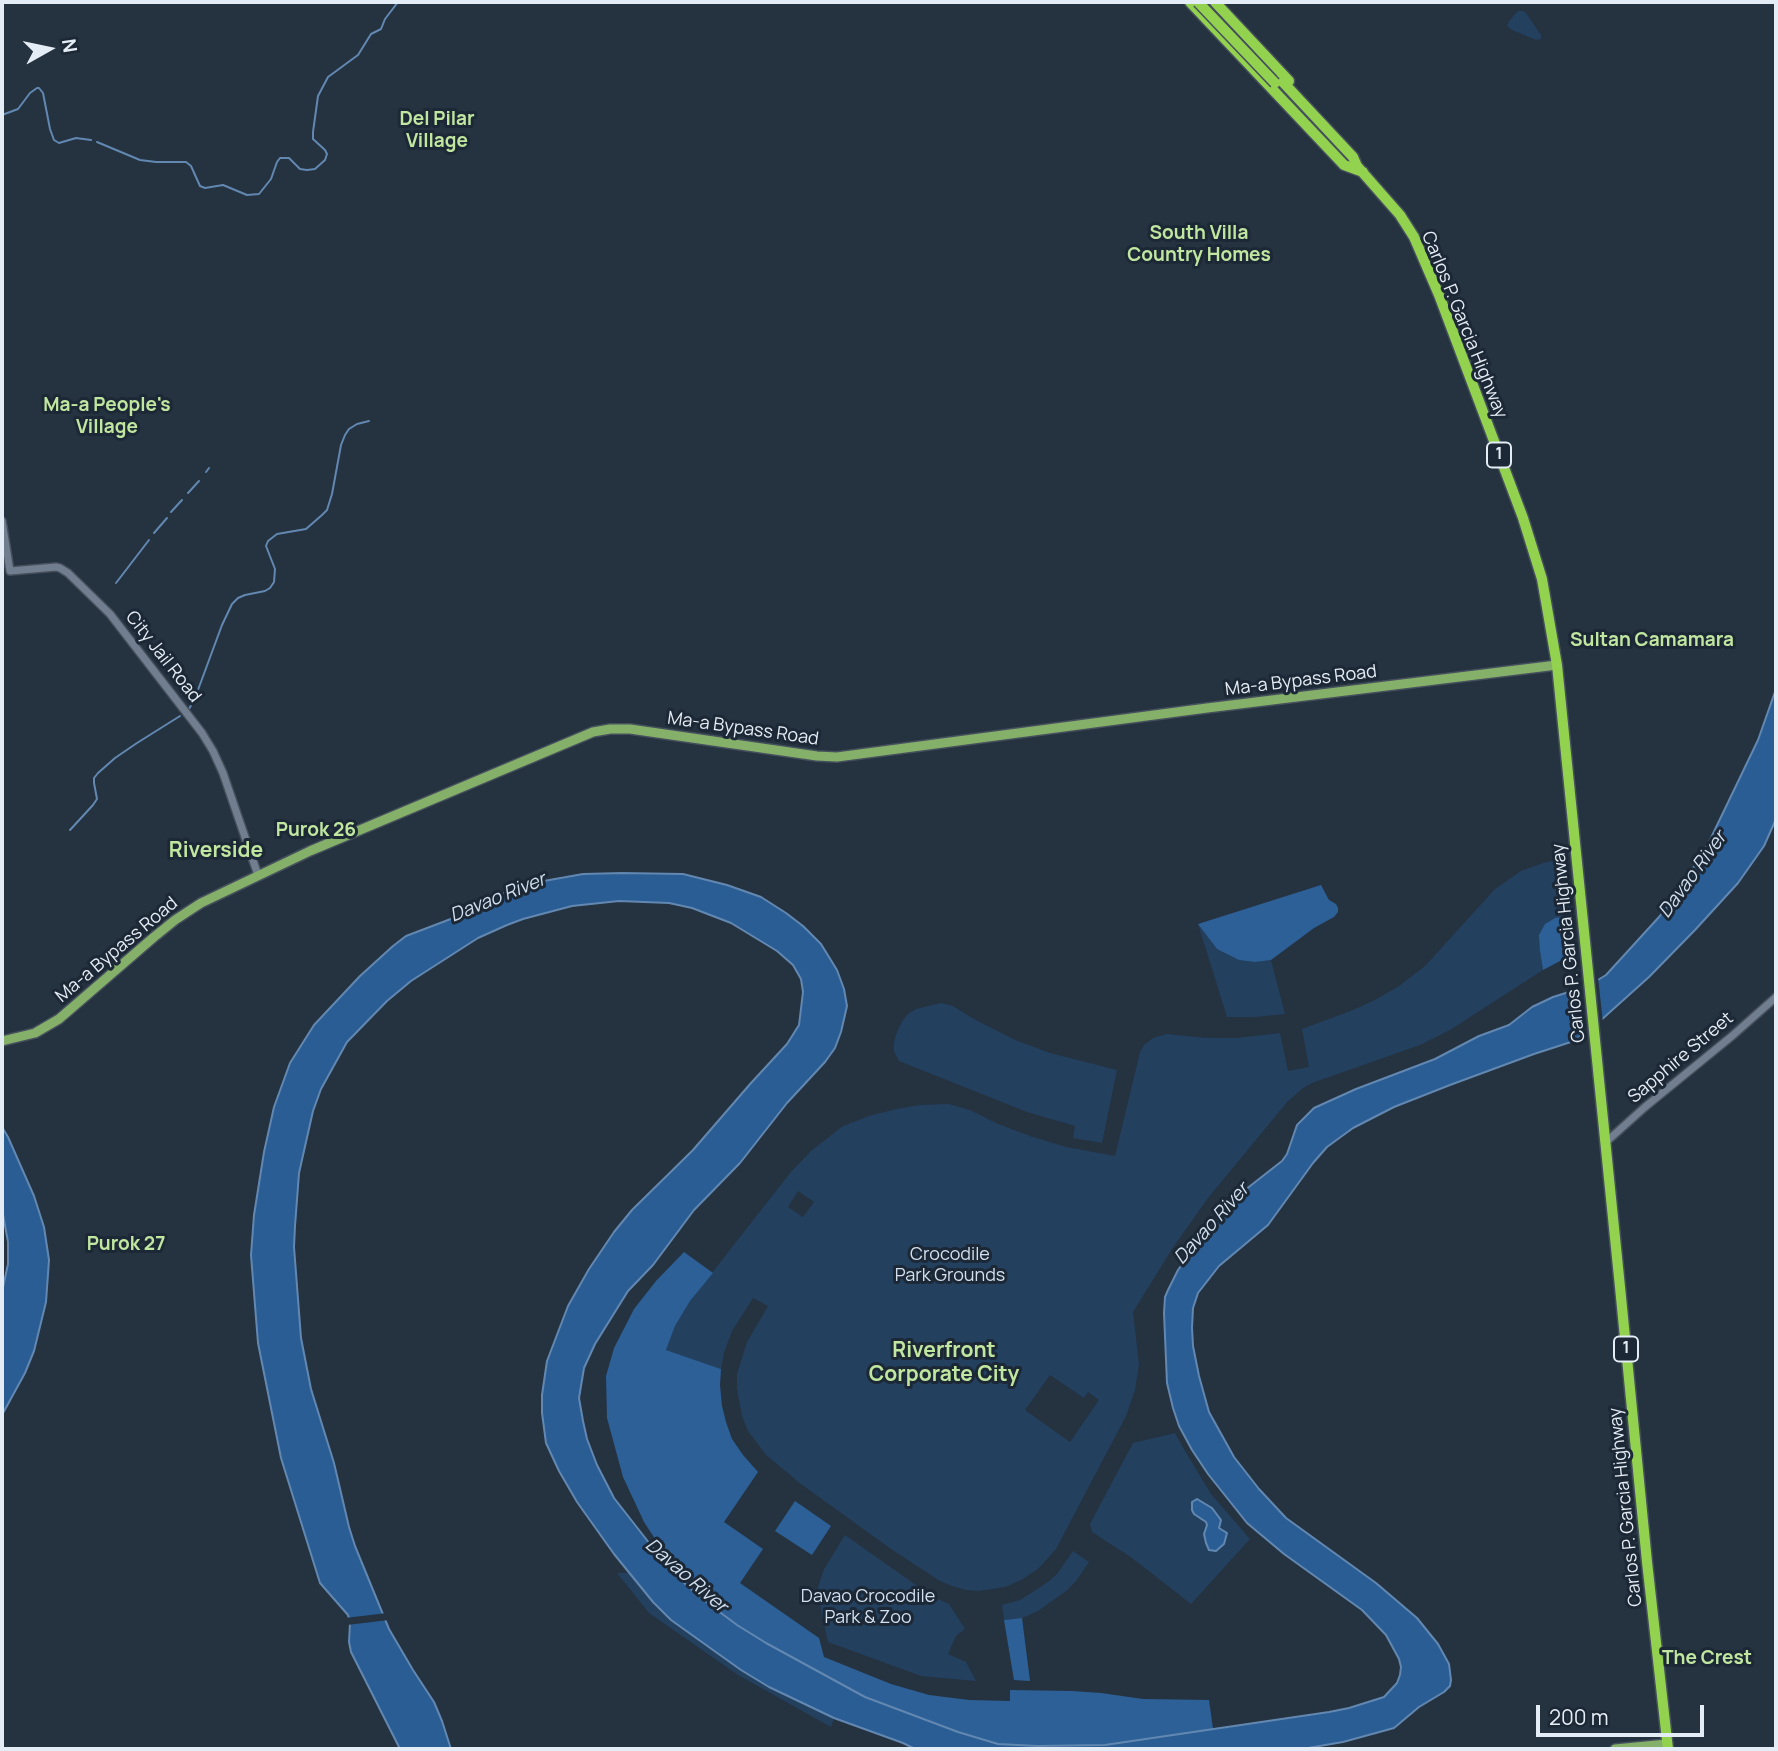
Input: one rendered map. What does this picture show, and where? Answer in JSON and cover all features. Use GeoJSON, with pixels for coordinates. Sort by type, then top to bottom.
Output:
{"type":"FeatureCollection","features":[{"type":"Feature","properties":{"kind":"highway","name":"Carlos P. Garcia Highway"},"geometry":{"type":"LineString","coordinates":[[1193,2],[1353,157],[1405,222],[1421,251],[1439,295],[1542,579],[1557,665],[1667,1747]]}},
{"type":"Feature","properties":{"kind":"highway","name":"Carlos P. Garcia Highway"},"geometry":{"type":"LineString","coordinates":[[1193,2],[1229,44],[1344,165],[1360,169]]}},
{"type":"Feature","properties":{"kind":"highway","name":"Carlos P. Garcia Highway"},"geometry":{"type":"LineString","coordinates":[[1207,2],[1277,81]]}},
{"type":"Feature","properties":{"kind":"highway","name":"Carlos P. Garcia Highway"},"geometry":{"type":"LineString","coordinates":[[1218,5],[1357,153],[1360,169]]}},
{"type":"Feature","properties":{"kind":"highway"},"geometry":{"type":"LineString","coordinates":[[1209,22],[1218,5]]}},
{"type":"Feature","properties":{"kind":"highway"},"geometry":{"type":"LineString","coordinates":[[1229,44],[1242,31]]}},
{"type":"Feature","properties":{"kind":"highway"},"geometry":{"type":"LineString","coordinates":[[1260,76],[1273,63]]}},
{"type":"Feature","properties":{"kind":"main road","name":"Ma-a Bypass Road"},"geometry":{"type":"LineString","coordinates":[[2,1041],[23,1037],[48,1027],[175,920],[201,903],[310,851],[593,732],[629,729],[817,757],[837,757],[1557,665]]}},
{"type":"Feature","properties":{"kind":"main road"},"geometry":{"type":"LineString","coordinates":[[1615,1749],[1667,1747]]}},
{"type":"Feature","properties":{"kind":"street","name":"City Jail Road"},"geometry":{"type":"LineString","coordinates":[[2,521],[10,571],[56,567],[68,573],[110,614],[202,733],[223,772],[258,875]]}},
{"type":"Feature","properties":{"kind":"street","name":"Sapphire Street"},"geometry":{"type":"LineString","coordinates":[[1606,1142],[1776,998]]}},
{"type":"Feature","properties":{"kind":"green space"},"geometry":{"type":"Polygon","coordinates":[[[1518,11],[1526,13],[1541,39],[1536,40],[1507,26],[1518,11]]]}},
{"type":"Feature","properties":{"kind":"green space","name":"Crocodile Park Grounds"},"geometry":{"type":"Polygon","coordinates":[[[1558,860],[1564,865],[1570,916],[1555,918],[1545,924],[1540,935],[1543,970],[1450,1030],[1420,1045],[1303,1088],[1288,1101],[1208,1198],[1133,1312],[1139,1364],[1135,1390],[1126,1416],[1056,1549],[1038,1569],[1021,1580],[1005,1587],[979,1591],[966,1590],[940,1581],[801,1484],[766,1455],[748,1431],[742,1416],[737,1374],[747,1342],[768,1306],[753,1298],[732,1331],[721,1369],[666,1350],[675,1326],[690,1301],[790,1173],[811,1151],[843,1126],[897,1109],[949,1104],[970,1110],[1030,1136],[1066,1147],[1115,1156],[1140,1052],[1153,1038],[1166,1034],[1237,1038],[1280,1033],[1288,1071],[1309,1067],[1302,1029],[1353,1010],[1399,986],[1425,966],[1495,889],[1521,871],[1558,860]],[[798,1191],[788,1207],[803,1217],[814,1202],[798,1191]],[[1050,1375],[1025,1410],[1070,1442],[1099,1400],[1088,1392],[1084,1398],[1050,1375]]]}},
{"type":"Feature","properties":{"kind":"green space"},"geometry":{"type":"Polygon","coordinates":[[[1198,924],[1217,949],[1239,960],[1271,960],[1285,1014],[1227,1017],[1198,924]]]}},
{"type":"Feature","properties":{"kind":"green space"},"geometry":{"type":"Polygon","coordinates":[[[941,1003],[953,1006],[1015,1040],[1050,1053],[1117,1070],[1102,1143],[1073,1138],[1075,1126],[1027,1112],[899,1061],[894,1051],[894,1042],[903,1020],[916,1009],[941,1003]]]}},
{"type":"Feature","properties":{"kind":"green space"},"geometry":{"type":"Polygon","coordinates":[[[1175,1433],[1211,1494],[1250,1539],[1191,1604],[1132,1558],[1092,1532],[1090,1524],[1133,1443],[1175,1433]]]}},
{"type":"Feature","properties":{"kind":"green space","name":"Davao Crocodile Park & Zoo"},"geometry":{"type":"Polygon","coordinates":[[[845,1535],[933,1597],[949,1604],[965,1629],[956,1636],[948,1654],[966,1662],[976,1681],[921,1676],[828,1642],[818,1587],[824,1569],[845,1535]]]}},
{"type":"Feature","properties":{"kind":"green space"},"geometry":{"type":"Polygon","coordinates":[[[1073,1551],[1089,1562],[1066,1591],[1038,1611],[1022,1618],[1004,1620],[1002,1605],[1020,1600],[1048,1582],[1073,1551]]]}},
{"type":"Feature","properties":{"kind":"green space"},"geometry":{"type":"Polygon","coordinates":[[[617,1573],[630,1573],[653,1602],[769,1687],[834,1718],[831,1727],[738,1675],[649,1613],[617,1573]]]}},
{"type":"Feature","properties":{"kind":"shaded area"},"geometry":{"type":"Polygon","coordinates":[[[1321,885],[1329,900],[1336,904],[1338,912],[1271,960],[1239,960],[1217,949],[1198,924],[1321,885]]]}},
{"type":"Feature","properties":{"kind":"shaded area"},"geometry":{"type":"Polygon","coordinates":[[[1570,916],[1570,954],[1543,970],[1539,935],[1545,924],[1555,918],[1570,916]]]}},
{"type":"Feature","properties":{"kind":"shaded area"},"geometry":{"type":"Polygon","coordinates":[[[684,1252],[713,1273],[690,1301],[675,1326],[666,1350],[721,1369],[722,1406],[732,1439],[758,1472],[724,1522],[763,1549],[740,1583],[819,1638],[824,1657],[891,1684],[929,1695],[969,1700],[1010,1701],[1010,1690],[1072,1691],[1143,1699],[1209,1700],[1213,1729],[1105,1745],[998,1744],[865,1697],[737,1625],[683,1582],[644,1522],[623,1477],[607,1418],[606,1376],[614,1348],[634,1309],[684,1252]]]}},
{"type":"Feature","properties":{"kind":"shaded area"},"geometry":{"type":"Polygon","coordinates":[[[795,1501],[831,1526],[812,1555],[775,1531],[795,1501]]]}},
{"type":"Feature","properties":{"kind":"shaded area"},"geometry":{"type":"Polygon","coordinates":[[[1022,1618],[1030,1681],[1014,1680],[1004,1620],[1022,1618]]]}},
{"type":"Feature","properties":{"kind":"water","name":"Davao River"},"geometry":{"type":"Polygon","coordinates":[[[1776,689],[1776,819],[1764,846],[1738,883],[1695,930],[1649,977],[1574,1041],[1394,1107],[1353,1128],[1327,1147],[1268,1225],[1219,1266],[1198,1293],[1193,1308],[1192,1328],[1199,1376],[1209,1412],[1234,1457],[1286,1518],[1376,1583],[1417,1618],[1438,1644],[1449,1664],[1450,1686],[1444,1692],[1419,1707],[1394,1728],[1343,1742],[1302,1749],[915,1749],[834,1718],[769,1687],[671,1620],[614,1554],[577,1502],[559,1471],[546,1443],[542,1413],[547,1361],[568,1306],[614,1232],[632,1210],[693,1150],[787,1044],[799,1025],[803,992],[801,979],[793,965],[777,951],[731,923],[692,908],[669,903],[619,901],[572,906],[507,925],[478,938],[411,981],[347,1042],[321,1089],[313,1111],[299,1173],[294,1247],[301,1338],[311,1389],[334,1463],[349,1527],[389,1629],[434,1702],[451,1749],[400,1749],[351,1652],[348,1615],[320,1583],[281,1458],[258,1343],[251,1255],[264,1152],[274,1107],[290,1063],[314,1025],[360,976],[393,946],[406,936],[477,909],[494,897],[527,884],[583,874],[683,874],[761,897],[803,926],[821,944],[837,970],[847,1006],[835,1048],[740,1163],[694,1210],[653,1265],[628,1291],[595,1344],[584,1368],[579,1398],[587,1439],[614,1498],[657,1553],[683,1582],[705,1601],[766,1643],[865,1697],[998,1744],[1105,1745],[1329,1712],[1384,1697],[1397,1683],[1401,1667],[1399,1659],[1386,1635],[1362,1610],[1284,1554],[1247,1523],[1192,1450],[1179,1426],[1167,1383],[1164,1313],[1168,1290],[1196,1245],[1236,1197],[1282,1161],[1297,1125],[1314,1108],[1435,1059],[1479,1036],[1509,1025],[1532,1007],[1588,986],[1606,975],[1677,894],[1708,844],[1758,740],[1776,689]]]}},
{"type":"Feature","properties":{"kind":"water"},"geometry":{"type":"Polygon","coordinates":[[[2,1127],[34,1196],[44,1227],[49,1260],[46,1302],[34,1351],[2,1415],[2,1292],[8,1264],[8,1242],[2,1209],[2,1127]]]}},
{"type":"Feature","properties":{"kind":"water"},"geometry":{"type":"Polygon","coordinates":[[[1197,1499],[1212,1508],[1221,1520],[1219,1528],[1227,1533],[1224,1544],[1216,1551],[1209,1550],[1206,1543],[1206,1522],[1192,1510],[1192,1502],[1197,1499]]]}},
{"type":"Feature","properties":{"kind":"pier"},"geometry":{"type":"Polygon","coordinates":[[[1598,977],[1603,1023],[1584,1038],[1579,986],[1598,977]]]}},
{"type":"Feature","properties":{"kind":"pier"},"geometry":{"type":"Polygon","coordinates":[[[387,1613],[389,1620],[347,1625],[345,1618],[387,1613]]]}},
{"type":"Feature","properties":{"kind":"waterway"},"geometry":{"type":"LineString","coordinates":[[97,142],[140,160],[186,162],[191,166],[200,186],[205,188],[223,185],[247,195],[259,194],[271,179],[280,158],[289,158],[300,169],[315,169],[325,160],[327,154],[313,139],[318,96],[328,77],[358,55],[371,34],[381,29],[398,2]]}},
{"type":"Feature","properties":{"kind":"waterway"},"geometry":{"type":"LineString","coordinates":[[2,115],[18,109],[30,93],[39,88],[43,93],[54,140],[59,143],[76,138],[91,140]]}},
{"type":"Feature","properties":{"kind":"waterway"},"geometry":{"type":"LineString","coordinates":[[189,709],[232,604],[245,595],[265,591],[274,582],[275,569],[266,546],[268,541],[277,534],[306,529],[327,510],[345,435],[357,424],[369,421]]}},
{"type":"Feature","properties":{"kind":"waterway"},"geometry":{"type":"LineString","coordinates":[[206,472],[209,468]]}},
{"type":"Feature","properties":{"kind":"waterway"},"geometry":{"type":"LineString","coordinates":[[188,493],[199,481]]}},
{"type":"Feature","properties":{"kind":"waterway"},"geometry":{"type":"LineString","coordinates":[[171,512],[182,500]]}},
{"type":"Feature","properties":{"kind":"waterway"},"geometry":{"type":"LineString","coordinates":[[154,533],[167,518]]}},
{"type":"Feature","properties":{"kind":"waterway"},"geometry":{"type":"LineString","coordinates":[[116,583],[149,540]]}},
{"type":"Feature","properties":{"kind":"waterway"},"geometry":{"type":"LineString","coordinates":[[70,830],[97,799],[94,778],[98,773],[115,758],[180,716]]}},
{"type":"Feature","properties":{"kind":"district","name":"Del Pilar Village"},"geometry":{"type":"Point","coordinates":[437,131]}},
{"type":"Feature","properties":{"kind":"district","name":"South Villa Country Homes"},"geometry":{"type":"Point","coordinates":[1199,245]}},
{"type":"Feature","properties":{"kind":"district","name":"Ma-a People's Village"},"geometry":{"type":"Point","coordinates":[107,417]}},
{"type":"Feature","properties":{"kind":"district","name":"Sultan Camamara"},"geometry":{"type":"Point","coordinates":[1652,641]}},
{"type":"Feature","properties":{"kind":"district","name":"Purok 26"},"geometry":{"type":"Point","coordinates":[316,831]}},
{"type":"Feature","properties":{"kind":"district","name":"Riverside"},"geometry":{"type":"Point","coordinates":[216,851]}},
{"type":"Feature","properties":{"kind":"district","name":"Purok 27"},"geometry":{"type":"Point","coordinates":[126,1245]}},
{"type":"Feature","properties":{"kind":"district","name":"Riverfront Corporate City"},"geometry":{"type":"Point","coordinates":[944,1363]}},
{"type":"Feature","properties":{"kind":"district","name":"The Crest"},"geometry":{"type":"Point","coordinates":[1707,1659]}}]}
